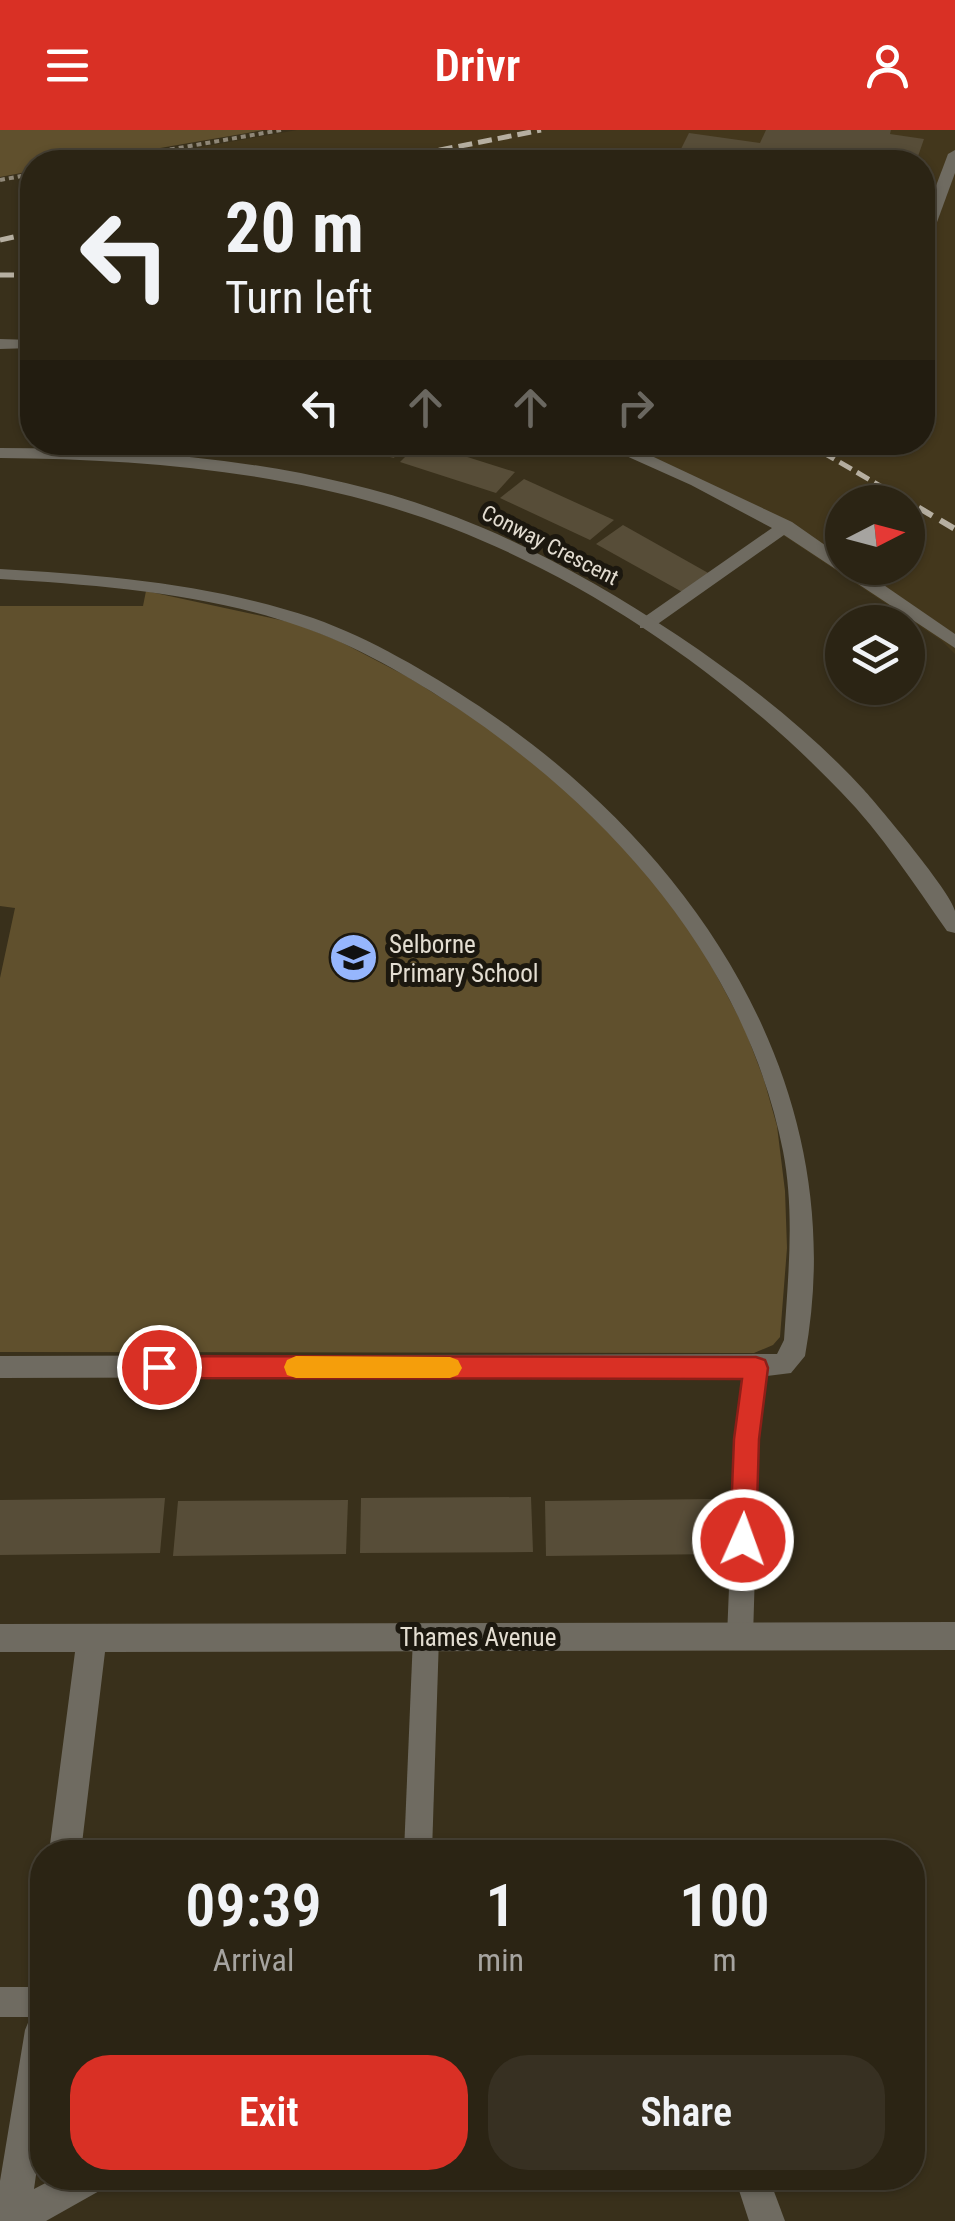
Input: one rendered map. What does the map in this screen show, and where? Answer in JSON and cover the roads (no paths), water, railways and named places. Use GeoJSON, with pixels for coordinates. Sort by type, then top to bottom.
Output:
{"type":"FeatureCollection","features":[{"type":"Feature","properties":{"kind":"street","name":"Conway Crescent"},"geometry":{"type":"LineString","coordinates":[[73,455],[217,468],[393,502],[477,534],[552,570],[712,667],[790,730],[850,788],[955,925]]}},
{"type":"Feature","properties":{"kind":"street","name":"Thames Avenue"},"geometry":{"type":"LineString","coordinates":[[0,1638],[955,1636]]}},
{"type":"Feature","properties":{"kind":"street"},"geometry":{"type":"LineString","coordinates":[[67,1840],[92,1638]]}},
{"type":"Feature","properties":{"kind":"street"},"geometry":{"type":"LineString","coordinates":[[10,2221],[30,2102]]}},
{"type":"Feature","properties":{"kind":"street"},"geometry":{"type":"LineString","coordinates":[[10,2221],[67,2190]]}},
{"type":"Feature","properties":{"kind":"street"},"geometry":{"type":"LineString","coordinates":[[756,2190],[766,2221]]}},
{"type":"Feature","properties":{"kind":"lane"},"geometry":{"type":"LineString","coordinates":[[935,209],[955,154]]}},
{"type":"Feature","properties":{"kind":"lane"},"geometry":{"type":"LineString","coordinates":[[638,455],[673,468],[786,526],[825,552]]}},
{"type":"Feature","properties":{"kind":"lane"},"geometry":{"type":"LineString","coordinates":[[646,624],[786,526]]}},
{"type":"Feature","properties":{"kind":"lane"},"geometry":{"type":"LineString","coordinates":[[0,574],[141,584],[286,616],[342,637],[414,673],[505,729],[585,793],[640,850],[706,934],[756,1025],[790,1131],[802,1217],[796,1340],[793,1356],[782,1366],[0,1367]]}},
{"type":"Feature","properties":{"kind":"lane"},"geometry":{"type":"LineString","coordinates":[[872,585],[955,642]]}},
{"type":"Feature","properties":{"kind":"lane"},"geometry":{"type":"LineString","coordinates":[[740,1636],[746,1439],[756,1368]]}},
{"type":"Feature","properties":{"kind":"lane"},"geometry":{"type":"LineString","coordinates":[[418,1840],[426,1637]]}},
{"type":"Feature","properties":{"kind":"lane"},"geometry":{"type":"LineString","coordinates":[[0,2002],[30,2002]]}},
{"type":"Feature","properties":{"kind":"railway"},"geometry":{"type":"LineString","coordinates":[[440,150],[541,130]]}},
{"type":"Feature","properties":{"kind":"railway"},"geometry":{"type":"LineString","coordinates":[[0,240],[20,236]]}},
{"type":"Feature","properties":{"kind":"railway"},"geometry":{"type":"LineString","coordinates":[[0,275],[20,275]]}},
{"type":"Feature","properties":{"kind":"railway"},"geometry":{"type":"LineString","coordinates":[[827,455],[879,485]]}},
{"type":"Feature","properties":{"kind":"railway"},"geometry":{"type":"LineString","coordinates":[[925,511],[955,529]]}},
{"type":"Feature","properties":{"kind":"place","name":"Selborne Primary School"},"geometry":{"type":"Point","coordinates":[354,958]}}]}
